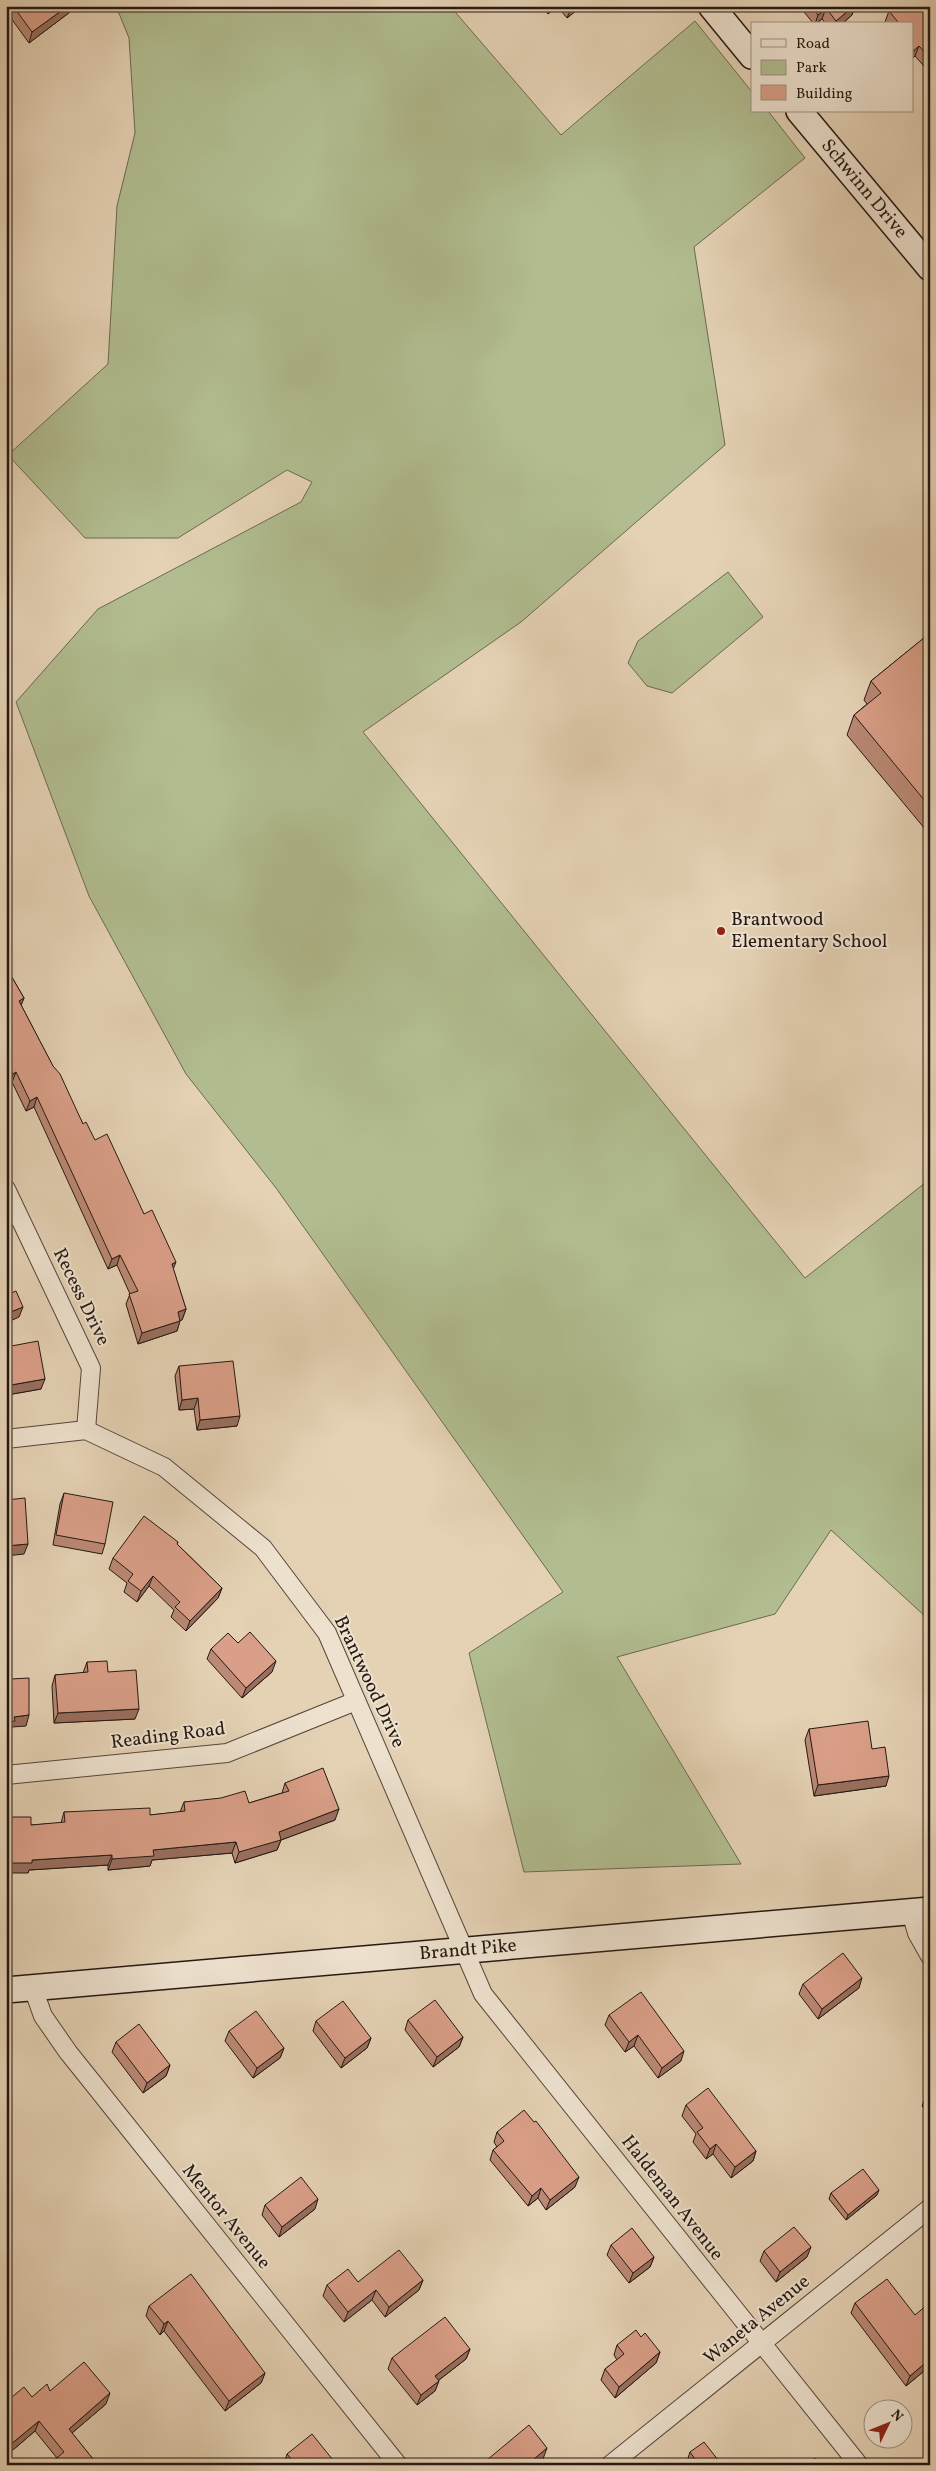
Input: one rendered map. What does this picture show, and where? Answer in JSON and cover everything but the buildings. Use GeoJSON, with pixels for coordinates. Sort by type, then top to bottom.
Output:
{"type":"FeatureCollection","features":[{"type":"Feature","properties":{"kind":"main road"},"geometry":{"type":"LineString","coordinates":[[711,6],[751,55]]}},
{"type":"Feature","properties":{"kind":"main road","name":"Schwinn Drive"},"geometry":{"type":"LineString","coordinates":[[800,112],[930,268]]}},
{"type":"Feature","properties":{"kind":"main road","name":"Brandt Pike"},"geometry":{"type":"LineString","coordinates":[[6,1990],[920,1911]]}},
{"type":"Feature","properties":{"kind":"street","name":"Recess Drive"},"geometry":{"type":"LineString","coordinates":[[6,1189],[91,1368],[86,1430]]}},
{"type":"Feature","properties":{"kind":"street"},"geometry":{"type":"LineString","coordinates":[[6,1439],[86,1430]]}},
{"type":"Feature","properties":{"kind":"street","name":"Brantwood Drive"},"geometry":{"type":"LineString","coordinates":[[86,1430],[164,1468],[263,1548],[326,1633],[464,1950]]}},
{"type":"Feature","properties":{"kind":"street","name":"Reading Road"},"geometry":{"type":"LineString","coordinates":[[6,1775],[227,1753],[356,1701]]}},
{"type":"Feature","properties":{"kind":"street"},"geometry":{"type":"LineString","coordinates":[[920,1911],[918,1933],[930,1956]]}},
{"type":"Feature","properties":{"kind":"street","name":"Haldeman Avenue"},"geometry":{"type":"LineString","coordinates":[[464,1950],[483,1994],[859,2465]]}},
{"type":"Feature","properties":{"kind":"street","name":"Mentor Avenue"},"geometry":{"type":"LineString","coordinates":[[33,1988],[43,2016],[68,2052],[398,2465]]}},
{"type":"Feature","properties":{"kind":"street","name":"Waneta Avenue"},"geometry":{"type":"LineString","coordinates":[[610,2465],[930,2208]]}},
{"type":"Feature","properties":{"kind":"green space"},"geometry":{"type":"Polygon","coordinates":[[[116,6],[450,6],[561,135],[695,21],[751,91],[751,112],[769,112],[805,158],[694,247],[725,445],[521,622],[363,732],[805,1278],[930,1179],[930,1624],[927,1618],[831,1530],[775,1614],[617,1657],[741,1864],[524,1872],[469,1653],[563,1592],[276,1188],[186,1074],[89,896],[16,702],[98,609],[301,502],[312,482],[287,470],[178,538],[85,538],[8,455],[108,364],[117,206],[135,133],[129,38],[116,6]]]}},
{"type":"Feature","properties":{"kind":"green space"},"geometry":{"type":"Polygon","coordinates":[[[728,572],[763,617],[672,693],[647,686],[628,663],[638,641],[728,572]]]}},
{"type":"Feature","properties":{"kind":"place","name":"Brantwood Elementary School"},"geometry":{"type":"Point","coordinates":[721,931]}}]}
